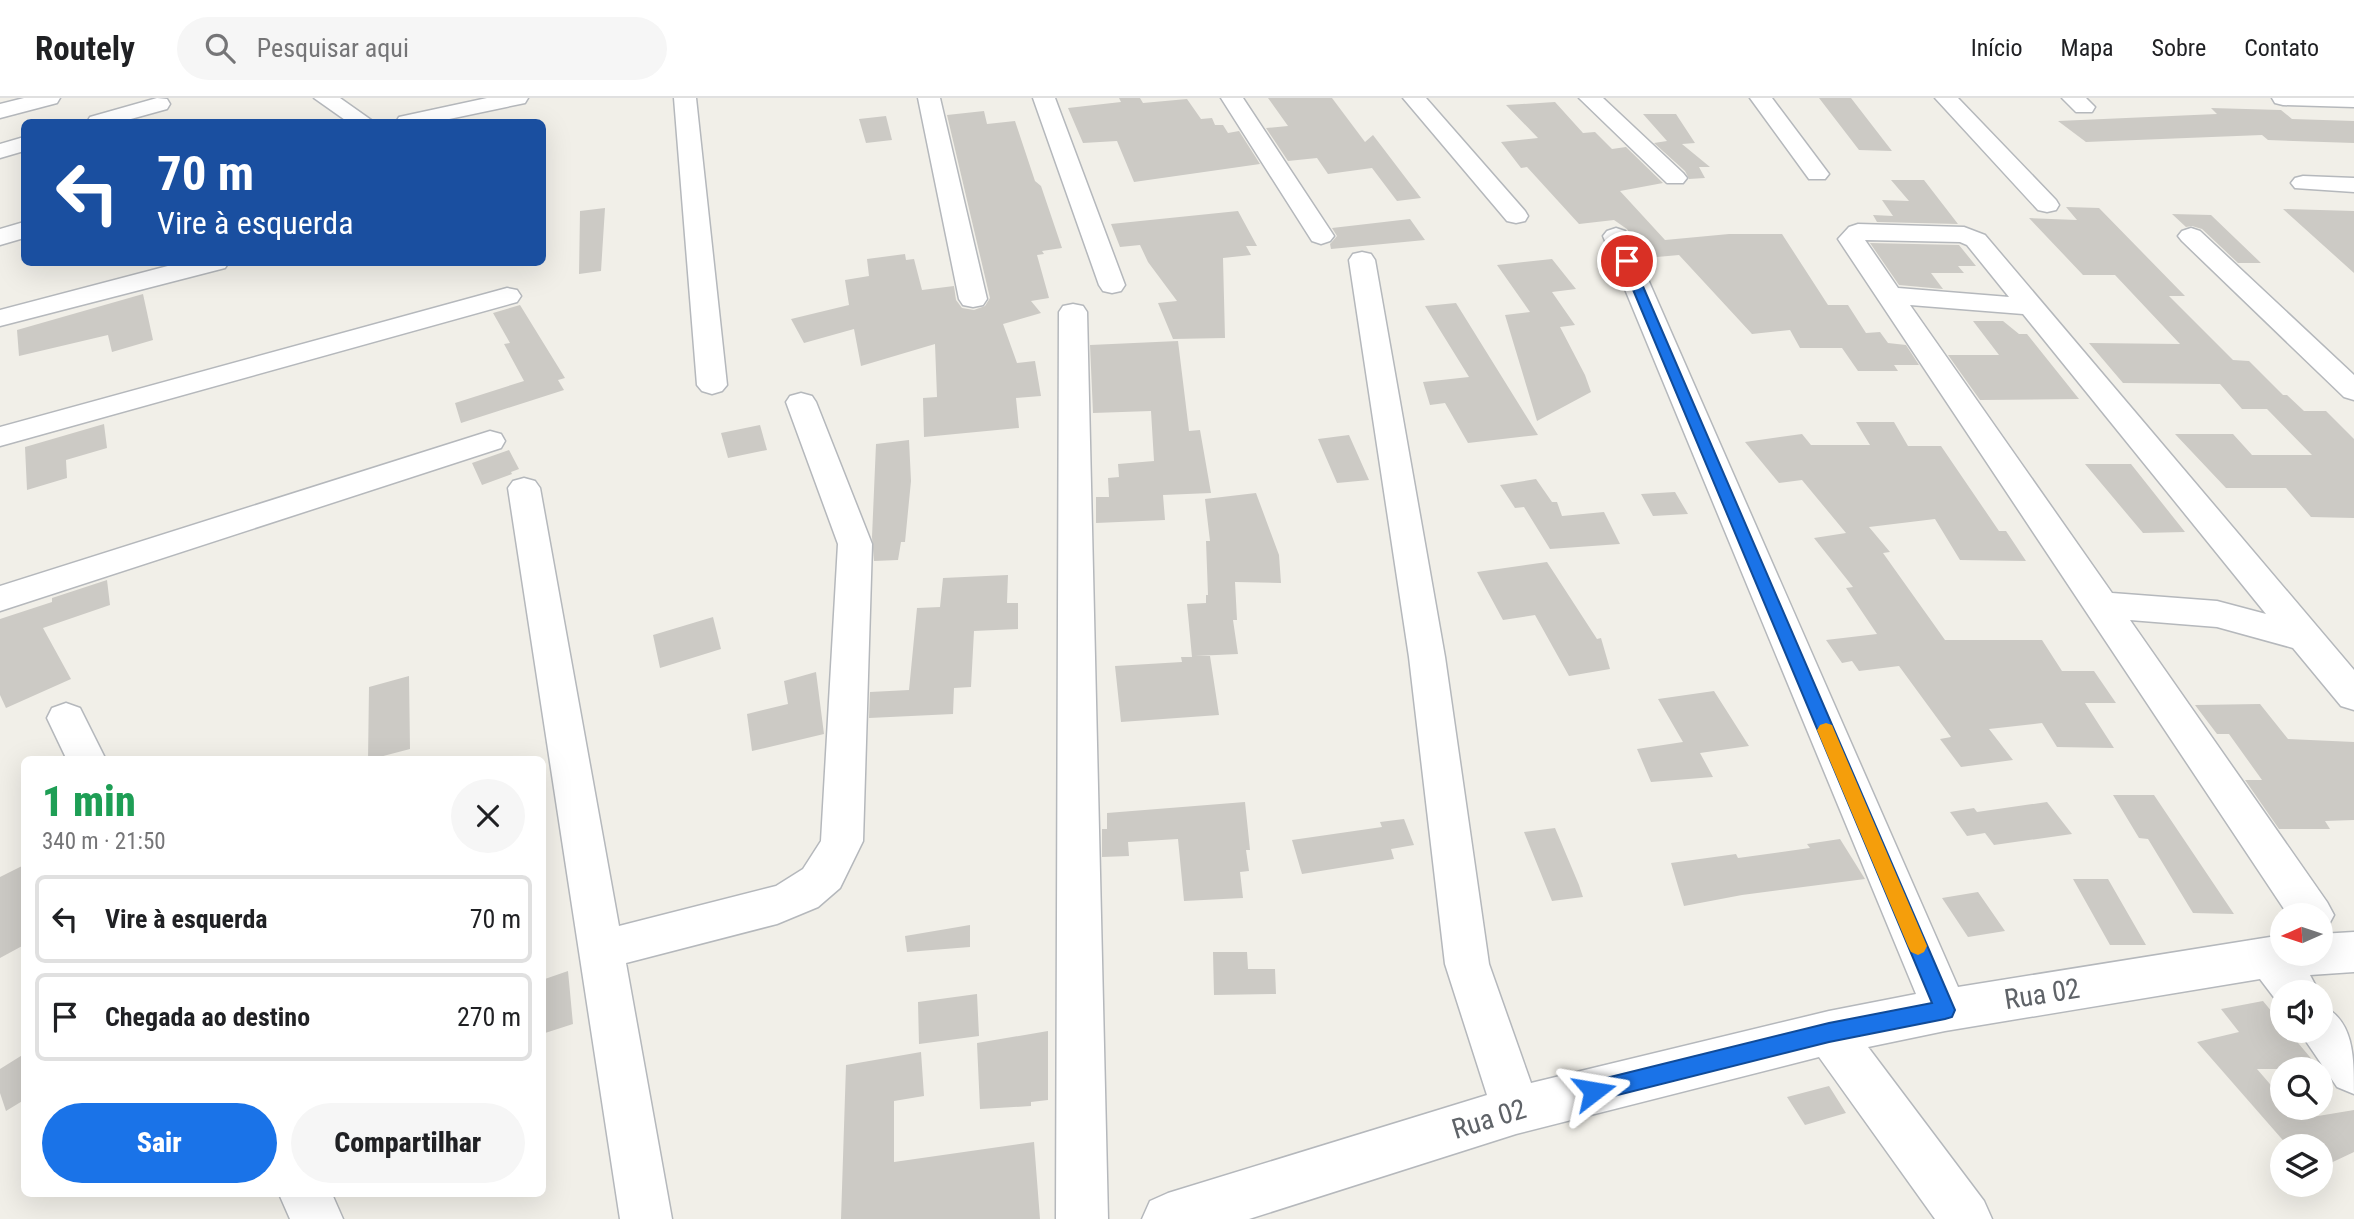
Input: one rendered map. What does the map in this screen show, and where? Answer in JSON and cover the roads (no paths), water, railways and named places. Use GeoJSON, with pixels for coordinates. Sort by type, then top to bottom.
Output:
{"type":"FeatureCollection","features":[{"type":"Feature","properties":{"kind":"street"},"geometry":{"type":"LineString","coordinates":[[0,111],[49,98]]}},
{"type":"Feature","properties":{"kind":"street"},"geometry":{"type":"LineString","coordinates":[[325,98],[358,119]]}},
{"type":"Feature","properties":{"kind":"street"},"geometry":{"type":"LineString","coordinates":[[422,119],[517,98]]}},
{"type":"Feature","properties":{"kind":"street"},"geometry":{"type":"LineString","coordinates":[[685,98],[712,385]]}},
{"type":"Feature","properties":{"kind":"street"},"geometry":{"type":"LineString","coordinates":[[929,98],[973,299]]}},
{"type":"Feature","properties":{"kind":"street"},"geometry":{"type":"LineString","coordinates":[[1044,98],[1112,285]]}},
{"type":"Feature","properties":{"kind":"street"},"geometry":{"type":"LineString","coordinates":[[1232,98],[1321,236]]}},
{"type":"Feature","properties":{"kind":"street"},"geometry":{"type":"LineString","coordinates":[[1414,98],[1516,216]]}},
{"type":"Feature","properties":{"kind":"street"},"geometry":{"type":"LineString","coordinates":[[1590,98],[1675,178]]}},
{"type":"Feature","properties":{"kind":"street"},"geometry":{"type":"LineString","coordinates":[[1761,98],[1817,174]]}},
{"type":"Feature","properties":{"kind":"street"},"geometry":{"type":"LineString","coordinates":[[1947,98],[2048,205]]}},
{"type":"Feature","properties":{"kind":"street"},"geometry":{"type":"LineString","coordinates":[[2283,98],[2354,100]]}},
{"type":"Feature","properties":{"kind":"street"},"geometry":{"type":"LineString","coordinates":[[108,119],[159,104]]}},
{"type":"Feature","properties":{"kind":"street"},"geometry":{"type":"LineString","coordinates":[[0,151],[21,145]]}},
{"type":"Feature","properties":{"kind":"street"},"geometry":{"type":"LineString","coordinates":[[2303,183],[2354,185]]}},
{"type":"Feature","properties":{"kind":"street"},"geometry":{"type":"LineString","coordinates":[[0,237],[21,231]]}},
{"type":"Feature","properties":{"kind":"street"},"geometry":{"type":"LineString","coordinates":[[2304,903],[1889,295],[1852,239],[1858,232],[1964,235],[1976,240],[2354,696]]}},
{"type":"Feature","properties":{"kind":"street"},"geometry":{"type":"LineString","coordinates":[[1616,236],[1945,1010]]}},
{"type":"Feature","properties":{"kind":"street"},"geometry":{"type":"LineString","coordinates":[[2191,236],[2354,391]]}},
{"type":"Feature","properties":{"kind":"street"},"geometry":{"type":"LineString","coordinates":[[1362,260],[1427,657],[1467,964],[1516,1110]]}},
{"type":"Feature","properties":{"kind":"street"},"geometry":{"type":"LineString","coordinates":[[0,318],[201,266]]}},
{"type":"Feature","properties":{"kind":"street"},"geometry":{"type":"LineString","coordinates":[[1889,295],[2032,307]]}},
{"type":"Feature","properties":{"kind":"street"},"geometry":{"type":"LineString","coordinates":[[0,438],[507,296]]}},
{"type":"Feature","properties":{"kind":"street"},"geometry":{"type":"LineString","coordinates":[[1073,312],[1082,1219]]}},
{"type":"Feature","properties":{"kind":"street"},"geometry":{"type":"LineString","coordinates":[[601,950],[777,905],[804,894],[828,874],[842,841],[855,544],[801,402]]}},
{"type":"Feature","properties":{"kind":"street"},"geometry":{"type":"LineString","coordinates":[[0,599],[491,441]]}},
{"type":"Feature","properties":{"kind":"street"},"geometry":{"type":"LineString","coordinates":[[524,488],[646,1219]]}},
{"type":"Feature","properties":{"kind":"street"},"geometry":{"type":"LineString","coordinates":[[2100,605],[2217,614],[2306,638]]}},
{"type":"Feature","properties":{"kind":"street"},"geometry":{"type":"LineString","coordinates":[[66,718],[85,756]]}},
{"type":"Feature","properties":{"kind":"street","name":"Rua 02"},"geometry":{"type":"LineString","coordinates":[[1177,1218],[1516,1110],[1829,1033],[1945,1010],[2283,975],[2337,945]]}},
{"type":"Feature","properties":{"kind":"street"},"geometry":{"type":"LineString","coordinates":[[1829,1033],[1966,1219]]}},
{"type":"Feature","properties":{"kind":"street"},"geometry":{"type":"LineString","coordinates":[[2333,1042],[2354,1070]]}},
{"type":"Feature","properties":{"kind":"street"},"geometry":{"type":"LineString","coordinates":[[306,1197],[317,1219]]}}]}
